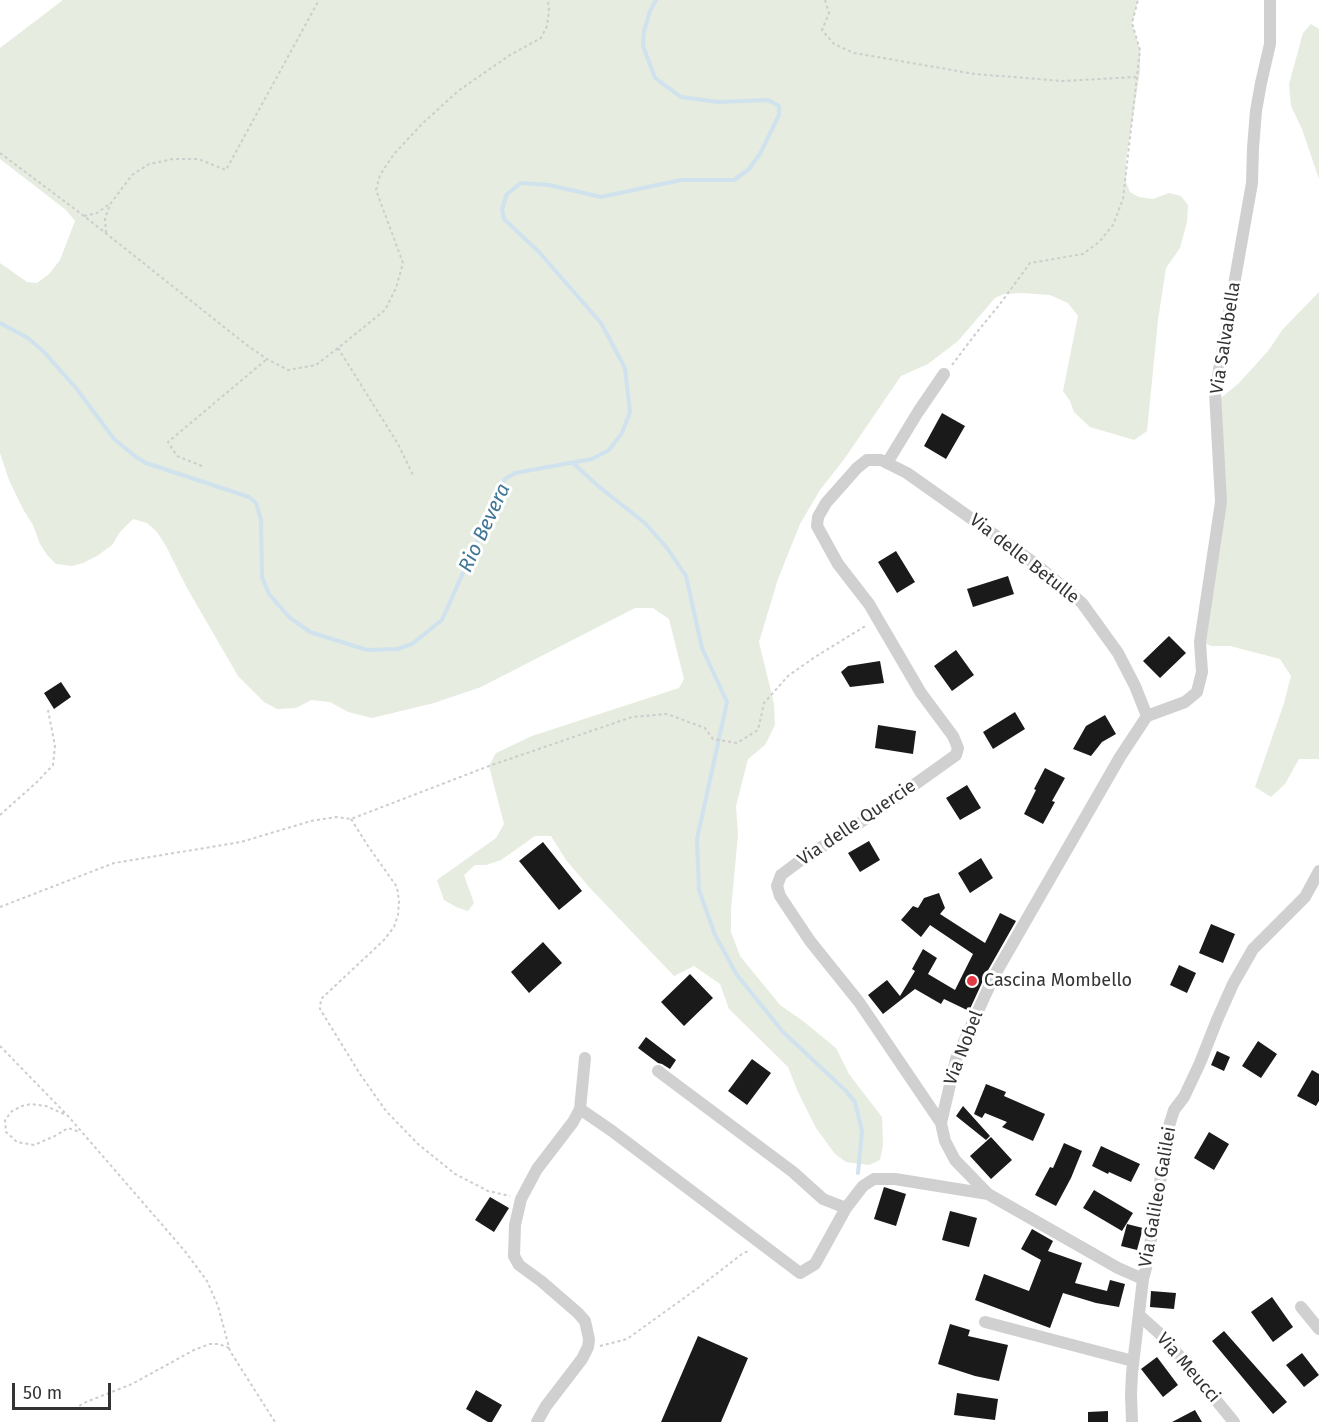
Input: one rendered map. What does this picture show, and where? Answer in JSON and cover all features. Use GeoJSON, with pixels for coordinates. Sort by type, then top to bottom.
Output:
{"type":"FeatureCollection","features":[{"type":"Feature","properties":{"kind":"street","name":"Via Salvabella"},"geometry":{"type":"LineString","coordinates":[[1147,716],[1185,702],[1197,692],[1202,672],[1200,642],[1221,502],[1215,392],[1252,183],[1256,111],[1270,44],[1270,0]]}},
{"type":"Feature","properties":{"kind":"street"},"geometry":{"type":"LineString","coordinates":[[887,463],[944,374]]}},
{"type":"Feature","properties":{"kind":"street","name":"Via delle Quercie"},"geometry":{"type":"LineString","coordinates":[[887,463],[880,460],[867,460],[856,468],[826,503],[818,517],[817,526],[838,564],[878,619],[921,693],[953,736],[958,748],[956,756],[872,815],[801,860],[781,875],[777,886],[780,896],[810,941],[859,1002],[941,1123]]}},
{"type":"Feature","properties":{"kind":"street","name":"Via delle Betulle"},"geometry":{"type":"LineString","coordinates":[[887,463],[907,473],[1037,565],[1082,603],[1118,652],[1147,716]]}},
{"type":"Feature","properties":{"kind":"street","name":"Via Nobel"},"geometry":{"type":"LineString","coordinates":[[941,1123],[956,1059],[994,976],[1120,757],[1147,716]]}},
{"type":"Feature","properties":{"kind":"street","name":"Via Galileo Galilei"},"geometry":{"type":"LineString","coordinates":[[1132,1422],[1133,1361],[1143,1279],[1169,1126],[1174,1110],[1184,1097],[1233,984],[1253,949],[1305,897],[1319,871]]}},
{"type":"Feature","properties":{"kind":"street"},"geometry":{"type":"LineString","coordinates":[[537,1422],[546,1406],[582,1359],[589,1339],[585,1321],[578,1313],[519,1265],[514,1256],[515,1225],[521,1199],[537,1169],[573,1122],[580,1109],[585,1058]]}},
{"type":"Feature","properties":{"kind":"street"},"geometry":{"type":"LineString","coordinates":[[658,1071],[793,1173],[823,1199],[846,1208]]}},
{"type":"Feature","properties":{"kind":"street"},"geometry":{"type":"LineString","coordinates":[[580,1109],[800,1273],[815,1264],[846,1208],[863,1186],[874,1179],[895,1179],[988,1194]]}},
{"type":"Feature","properties":{"kind":"street"},"geometry":{"type":"LineString","coordinates":[[941,1123],[945,1141],[955,1160],[988,1194],[1118,1268],[1143,1279]]}},
{"type":"Feature","properties":{"kind":"street"},"geometry":{"type":"LineString","coordinates":[[1301,1307],[1319,1329]]}},
{"type":"Feature","properties":{"kind":"street","name":"Via Meucci"},"geometry":{"type":"LineString","coordinates":[[1139,1315],[1184,1360],[1234,1422]]}},
{"type":"Feature","properties":{"kind":"street"},"geometry":{"type":"LineString","coordinates":[[985,1322],[1133,1361]]}},
{"type":"Feature","properties":{"kind":"path"},"geometry":{"type":"LineString","coordinates":[[106,234],[105,218],[111,203],[132,175],[149,164],[173,159],[198,159],[226,170],[319,0]]}},
{"type":"Feature","properties":{"kind":"path"},"geometry":{"type":"LineString","coordinates":[[0,153],[267,359],[288,370],[316,365],[385,310],[396,288],[403,263],[376,190],[380,175],[394,154],[458,91],[510,55],[541,38],[547,27],[548,0]]}},
{"type":"Feature","properties":{"kind":"path"},"geometry":{"type":"LineString","coordinates":[[825,0],[829,13],[822,30],[834,44],[854,53],[975,74],[1063,81],[1136,77]]}},
{"type":"Feature","properties":{"kind":"path"},"geometry":{"type":"LineString","coordinates":[[944,374],[1030,263],[1083,254],[1100,242],[1113,225],[1123,199],[1140,50],[1132,23],[1138,0]]}},
{"type":"Feature","properties":{"kind":"path"},"geometry":{"type":"LineString","coordinates":[[84,216],[97,213],[111,203]]}},
{"type":"Feature","properties":{"kind":"path"},"geometry":{"type":"LineString","coordinates":[[338,348],[398,444],[412,475]]}},
{"type":"Feature","properties":{"kind":"path"},"geometry":{"type":"LineString","coordinates":[[202,466],[177,456],[168,442],[267,359]]}},
{"type":"Feature","properties":{"kind":"path"},"geometry":{"type":"LineString","coordinates":[[0,907],[114,863],[241,842],[311,821],[336,817],[351,819],[489,766],[632,717],[667,714],[705,728],[713,739],[737,743],[758,730],[764,703],[788,676],[878,619]]}},
{"type":"Feature","properties":{"kind":"path"},"geometry":{"type":"LineString","coordinates":[[0,815],[53,765],[55,746],[48,710]]}},
{"type":"Feature","properties":{"kind":"path"},"geometry":{"type":"LineString","coordinates":[[351,819],[397,887],[398,915],[394,927],[384,939],[321,999],[320,1009],[386,1111],[418,1144],[455,1174],[488,1191],[521,1199]]}},
{"type":"Feature","properties":{"kind":"path"},"geometry":{"type":"LineString","coordinates":[[0,1046],[68,1116],[184,1250],[207,1281],[218,1306],[229,1348],[275,1422]]}},
{"type":"Feature","properties":{"kind":"path"},"geometry":{"type":"LineString","coordinates":[[68,1116],[46,1106],[31,1104],[22,1106],[12,1111],[5,1120],[6,1132],[17,1142],[34,1145],[68,1128],[82,1133]]}},
{"type":"Feature","properties":{"kind":"path"},"geometry":{"type":"LineString","coordinates":[[588,1347],[602,1346],[627,1339],[742,1254],[763,1245]]}},
{"type":"Feature","properties":{"kind":"path"},"geometry":{"type":"LineString","coordinates":[[74,1409],[132,1384],[194,1350],[210,1344],[219,1344],[229,1348]]}},
{"type":"Feature","properties":{"kind":"shaded area"},"geometry":{"type":"Polygon","coordinates":[[[63,0],[1138,0],[1132,23],[1140,50],[1140,71],[1126,161],[1126,182],[1130,192],[1139,197],[1153,199],[1169,193],[1181,196],[1188,205],[1187,222],[1180,248],[1166,268],[1158,320],[1147,431],[1134,440],[1090,427],[1074,412],[1063,391],[1078,316],[1068,303],[1050,295],[1022,293],[1004,294],[995,298],[958,341],[928,364],[901,376],[845,458],[820,490],[800,524],[778,579],[759,642],[774,704],[775,725],[765,745],[748,759],[736,806],[738,835],[731,932],[740,956],[780,1005],[836,1048],[849,1074],[882,1117],[883,1145],[880,1160],[869,1165],[846,1162],[835,1154],[816,1128],[788,1067],[729,1009],[720,984],[694,966],[674,976],[589,887],[566,860],[551,836],[535,836],[501,860],[486,865],[475,865],[464,875],[474,903],[468,911],[444,900],[437,880],[496,838],[504,824],[489,766],[496,753],[532,736],[679,688],[684,679],[669,619],[653,608],[635,608],[481,687],[434,703],[372,718],[348,712],[330,702],[311,700],[296,708],[277,709],[264,702],[238,676],[187,588],[166,546],[157,532],[147,523],[133,519],[120,532],[112,545],[83,563],[72,566],[56,564],[47,555],[9,480],[0,453],[0,263],[27,282],[37,283],[49,274],[60,260],[75,221],[66,210],[0,159],[0,48],[63,0]]]}},
{"type":"Feature","properties":{"kind":"shaded area"},"geometry":{"type":"Polygon","coordinates":[[[1311,24],[1319,29],[1319,179],[1302,129],[1291,106],[1289,84],[1303,33],[1311,24]]]}},
{"type":"Feature","properties":{"kind":"shaded area"},"geometry":{"type":"Polygon","coordinates":[[[1319,292],[1319,759],[1299,759],[1285,784],[1271,797],[1255,787],[1291,676],[1280,659],[1230,646],[1212,646],[1200,642],[1221,502],[1216,402],[1239,383],[1268,351],[1283,329],[1319,292]]]}},
{"type":"Feature","properties":{"kind":"building"},"geometry":{"type":"Polygon","coordinates":[[[942,413],[965,426],[946,459],[924,446],[942,413]]]}},
{"type":"Feature","properties":{"kind":"building"},"geometry":{"type":"Polygon","coordinates":[[[896,551],[915,582],[897,593],[878,562],[896,551]]]}},
{"type":"Feature","properties":{"kind":"building"},"geometry":{"type":"Polygon","coordinates":[[[1008,576],[1014,594],[973,607],[967,589],[1008,576]]]}},
{"type":"Feature","properties":{"kind":"building"},"geometry":{"type":"Polygon","coordinates":[[[1169,636],[1186,653],[1160,678],[1143,661],[1169,636]]]}},
{"type":"Feature","properties":{"kind":"building"},"geometry":{"type":"Polygon","coordinates":[[[956,650],[974,675],[952,691],[934,666],[956,650]]]}},
{"type":"Feature","properties":{"kind":"building"},"geometry":{"type":"Polygon","coordinates":[[[880,661],[884,683],[850,687],[841,672],[848,666],[880,661]]]}},
{"type":"Feature","properties":{"kind":"building"},"geometry":{"type":"Polygon","coordinates":[[[61,682],[71,697],[54,709],[44,693],[61,682]]]}},
{"type":"Feature","properties":{"kind":"building"},"geometry":{"type":"Polygon","coordinates":[[[1015,712],[1025,729],[993,749],[983,732],[1015,712]]]}},
{"type":"Feature","properties":{"kind":"building"},"geometry":{"type":"Polygon","coordinates":[[[1105,715],[1116,734],[1102,742],[1091,756],[1073,749],[1086,726],[1105,715]]]}},
{"type":"Feature","properties":{"kind":"building"},"geometry":{"type":"Polygon","coordinates":[[[878,725],[916,731],[913,754],[875,748],[878,725]]]}},
{"type":"Feature","properties":{"kind":"building"},"geometry":{"type":"Polygon","coordinates":[[[1045,768],[1065,778],[1052,801],[1055,802],[1043,824],[1024,814],[1045,768]]]}},
{"type":"Feature","properties":{"kind":"building"},"geometry":{"type":"Polygon","coordinates":[[[967,785],[981,808],[960,820],[946,798],[967,785]]]}},
{"type":"Feature","properties":{"kind":"building"},"geometry":{"type":"Polygon","coordinates":[[[869,841],[880,860],[860,872],[848,853],[869,841]]]}},
{"type":"Feature","properties":{"kind":"building"},"geometry":{"type":"Polygon","coordinates":[[[543,842],[582,891],[559,910],[519,861],[543,842]]]}},
{"type":"Feature","properties":{"kind":"building"},"geometry":{"type":"Polygon","coordinates":[[[981,858],[993,878],[970,893],[958,873],[981,858]]]}},
{"type":"Feature","properties":{"kind":"building"},"geometry":{"type":"Polygon","coordinates":[[[939,893],[945,908],[940,914],[985,943],[1000,913],[1016,921],[987,972],[969,1011],[944,999],[941,1004],[915,989],[883,1014],[868,995],[887,980],[900,996],[915,971],[912,969],[923,949],[937,958],[928,974],[955,990],[973,954],[930,925],[921,937],[901,920],[913,906],[918,908],[924,898],[939,893]]]}},
{"type":"Feature","properties":{"kind":"building"},"geometry":{"type":"Polygon","coordinates":[[[1211,924],[1235,934],[1223,963],[1199,953],[1211,924]]]}},
{"type":"Feature","properties":{"kind":"building"},"geometry":{"type":"Polygon","coordinates":[[[543,942],[562,963],[529,993],[511,972],[543,942]]]}},
{"type":"Feature","properties":{"kind":"building"},"geometry":{"type":"Polygon","coordinates":[[[1179,965],[1196,973],[1187,993],[1170,985],[1179,965]]]}},
{"type":"Feature","properties":{"kind":"building"},"geometry":{"type":"Polygon","coordinates":[[[690,974],[713,998],[684,1026],[661,1002],[690,974]]]}},
{"type":"Feature","properties":{"kind":"building"},"geometry":{"type":"Polygon","coordinates":[[[646,1037],[676,1060],[670,1069],[638,1048],[646,1037]]]}},
{"type":"Feature","properties":{"kind":"building"},"geometry":{"type":"Polygon","coordinates":[[[1258,1041],[1277,1054],[1261,1078],[1242,1066],[1258,1041]]]}},
{"type":"Feature","properties":{"kind":"building"},"geometry":{"type":"Polygon","coordinates":[[[1217,1051],[1230,1057],[1224,1071],[1211,1065],[1217,1051]]]}},
{"type":"Feature","properties":{"kind":"building"},"geometry":{"type":"Polygon","coordinates":[[[752,1059],[771,1073],[747,1105],[728,1091],[752,1059]]]}},
{"type":"Feature","properties":{"kind":"building"},"geometry":{"type":"Polygon","coordinates":[[[1312,1070],[1319,1074],[1319,1101],[1316,1106],[1297,1096],[1312,1070]]]}},
{"type":"Feature","properties":{"kind":"building"},"geometry":{"type":"Polygon","coordinates":[[[986,1084],[1006,1092],[1004,1096],[1045,1114],[1033,1141],[1002,1127],[1007,1122],[985,1113],[982,1118],[974,1114],[986,1084]]]}},
{"type":"Feature","properties":{"kind":"building"},"geometry":{"type":"Polygon","coordinates":[[[963,1106],[990,1136],[986,1140],[956,1116],[963,1106]]]}},
{"type":"Feature","properties":{"kind":"building"},"geometry":{"type":"Polygon","coordinates":[[[1209,1132],[1229,1144],[1214,1170],[1194,1158],[1209,1132]]]}},
{"type":"Feature","properties":{"kind":"building"},"geometry":{"type":"Polygon","coordinates":[[[991,1137],[1012,1160],[991,1179],[970,1156],[991,1137]]]}},
{"type":"Feature","properties":{"kind":"building"},"geometry":{"type":"Polygon","coordinates":[[[1064,1143],[1082,1151],[1056,1206],[1035,1195],[1050,1167],[1053,1168],[1064,1143]]]}},
{"type":"Feature","properties":{"kind":"building"},"geometry":{"type":"Polygon","coordinates":[[[1101,1146],[1140,1164],[1131,1182],[1092,1166],[1101,1146]]]}},
{"type":"Feature","properties":{"kind":"building"},"geometry":{"type":"Polygon","coordinates":[[[884,1187],[906,1194],[896,1226],[874,1219],[884,1187]]]}},
{"type":"Feature","properties":{"kind":"building"},"geometry":{"type":"Polygon","coordinates":[[[1094,1190],[1133,1213],[1122,1231],[1083,1208],[1094,1190]]]}},
{"type":"Feature","properties":{"kind":"building"},"geometry":{"type":"Polygon","coordinates":[[[490,1197],[509,1208],[494,1232],[475,1220],[490,1197]]]}},
{"type":"Feature","properties":{"kind":"building"},"geometry":{"type":"Polygon","coordinates":[[[950,1211],[977,1218],[969,1247],[942,1240],[950,1211]]]}},
{"type":"Feature","properties":{"kind":"building"},"geometry":{"type":"Polygon","coordinates":[[[1127,1224],[1143,1228],[1137,1250],[1121,1246],[1127,1224]]]}},
{"type":"Feature","properties":{"kind":"building"},"geometry":{"type":"Polygon","coordinates":[[[1032,1229],[1053,1241],[1048,1251],[1082,1263],[1075,1283],[1107,1291],[1110,1280],[1125,1284],[1119,1307],[1063,1293],[1050,1328],[975,1300],[984,1274],[1029,1291],[1041,1260],[1021,1249],[1032,1229]]]}},
{"type":"Feature","properties":{"kind":"building"},"geometry":{"type":"Polygon","coordinates":[[[1151,1291],[1176,1293],[1174,1309],[1150,1307],[1151,1291]]]}},
{"type":"Feature","properties":{"kind":"building"},"geometry":{"type":"Polygon","coordinates":[[[1272,1297],[1293,1327],[1273,1342],[1251,1312],[1272,1297]]]}},
{"type":"Feature","properties":{"kind":"building"},"geometry":{"type":"Polygon","coordinates":[[[950,1324],[970,1330],[968,1336],[1008,1345],[999,1381],[938,1364],[950,1324]]]}},
{"type":"Feature","properties":{"kind":"building"},"geometry":{"type":"Polygon","coordinates":[[[1224,1331],[1287,1402],[1273,1414],[1212,1341],[1224,1331]]]}},
{"type":"Feature","properties":{"kind":"building"},"geometry":{"type":"Polygon","coordinates":[[[698,1336],[748,1358],[721,1422],[661,1422],[698,1336]]]}},
{"type":"Feature","properties":{"kind":"building"},"geometry":{"type":"Polygon","coordinates":[[[1302,1353],[1319,1375],[1304,1387],[1286,1365],[1302,1353]]]}},
{"type":"Feature","properties":{"kind":"building"},"geometry":{"type":"Polygon","coordinates":[[[1157,1357],[1178,1385],[1163,1397],[1141,1369],[1157,1357]]]}},
{"type":"Feature","properties":{"kind":"building"},"geometry":{"type":"Polygon","coordinates":[[[476,1390],[502,1405],[492,1422],[466,1409],[476,1390]]]}},
{"type":"Feature","properties":{"kind":"building"},"geometry":{"type":"Polygon","coordinates":[[[957,1393],[998,1399],[995,1420],[954,1415],[957,1393]]]}},
{"type":"Feature","properties":{"kind":"building"},"geometry":{"type":"Polygon","coordinates":[[[1195,1410],[1202,1422],[1172,1422],[1195,1410]]]}},
{"type":"Feature","properties":{"kind":"building"},"geometry":{"type":"Polygon","coordinates":[[[1108,1411],[1108,1422],[1088,1422],[1088,1412],[1108,1411]]]}},
{"type":"Feature","properties":{"kind":"waterway","name":"Rio Bevera"},"geometry":{"type":"LineString","coordinates":[[0,323],[28,338],[43,351],[76,388],[114,439],[136,457],[146,463],[249,497],[256,503],[261,520],[262,577],[269,594],[289,617],[310,632],[367,650],[397,649],[412,644],[442,620],[505,479],[515,473],[592,459],[609,450],[622,433],[630,412],[625,368],[601,323],[539,252],[504,219],[502,209],[507,194],[521,183],[549,185],[601,197],[681,180],[734,180],[748,170],[760,154],[779,115],[779,106],[768,100],[718,102],[681,97],[655,78],[643,46],[644,31],[656,0]]}},
{"type":"Feature","properties":{"kind":"waterway"},"geometry":{"type":"LineString","coordinates":[[573,463],[645,523],[667,548],[686,576],[702,648],[727,702],[697,839],[699,890],[715,935],[737,975],[783,1032],[855,1102],[862,1131],[858,1173]]}},
{"type":"Feature","properties":{"kind":"place","name":"Cascina Mombello"},"geometry":{"type":"Point","coordinates":[972,981]}}]}
